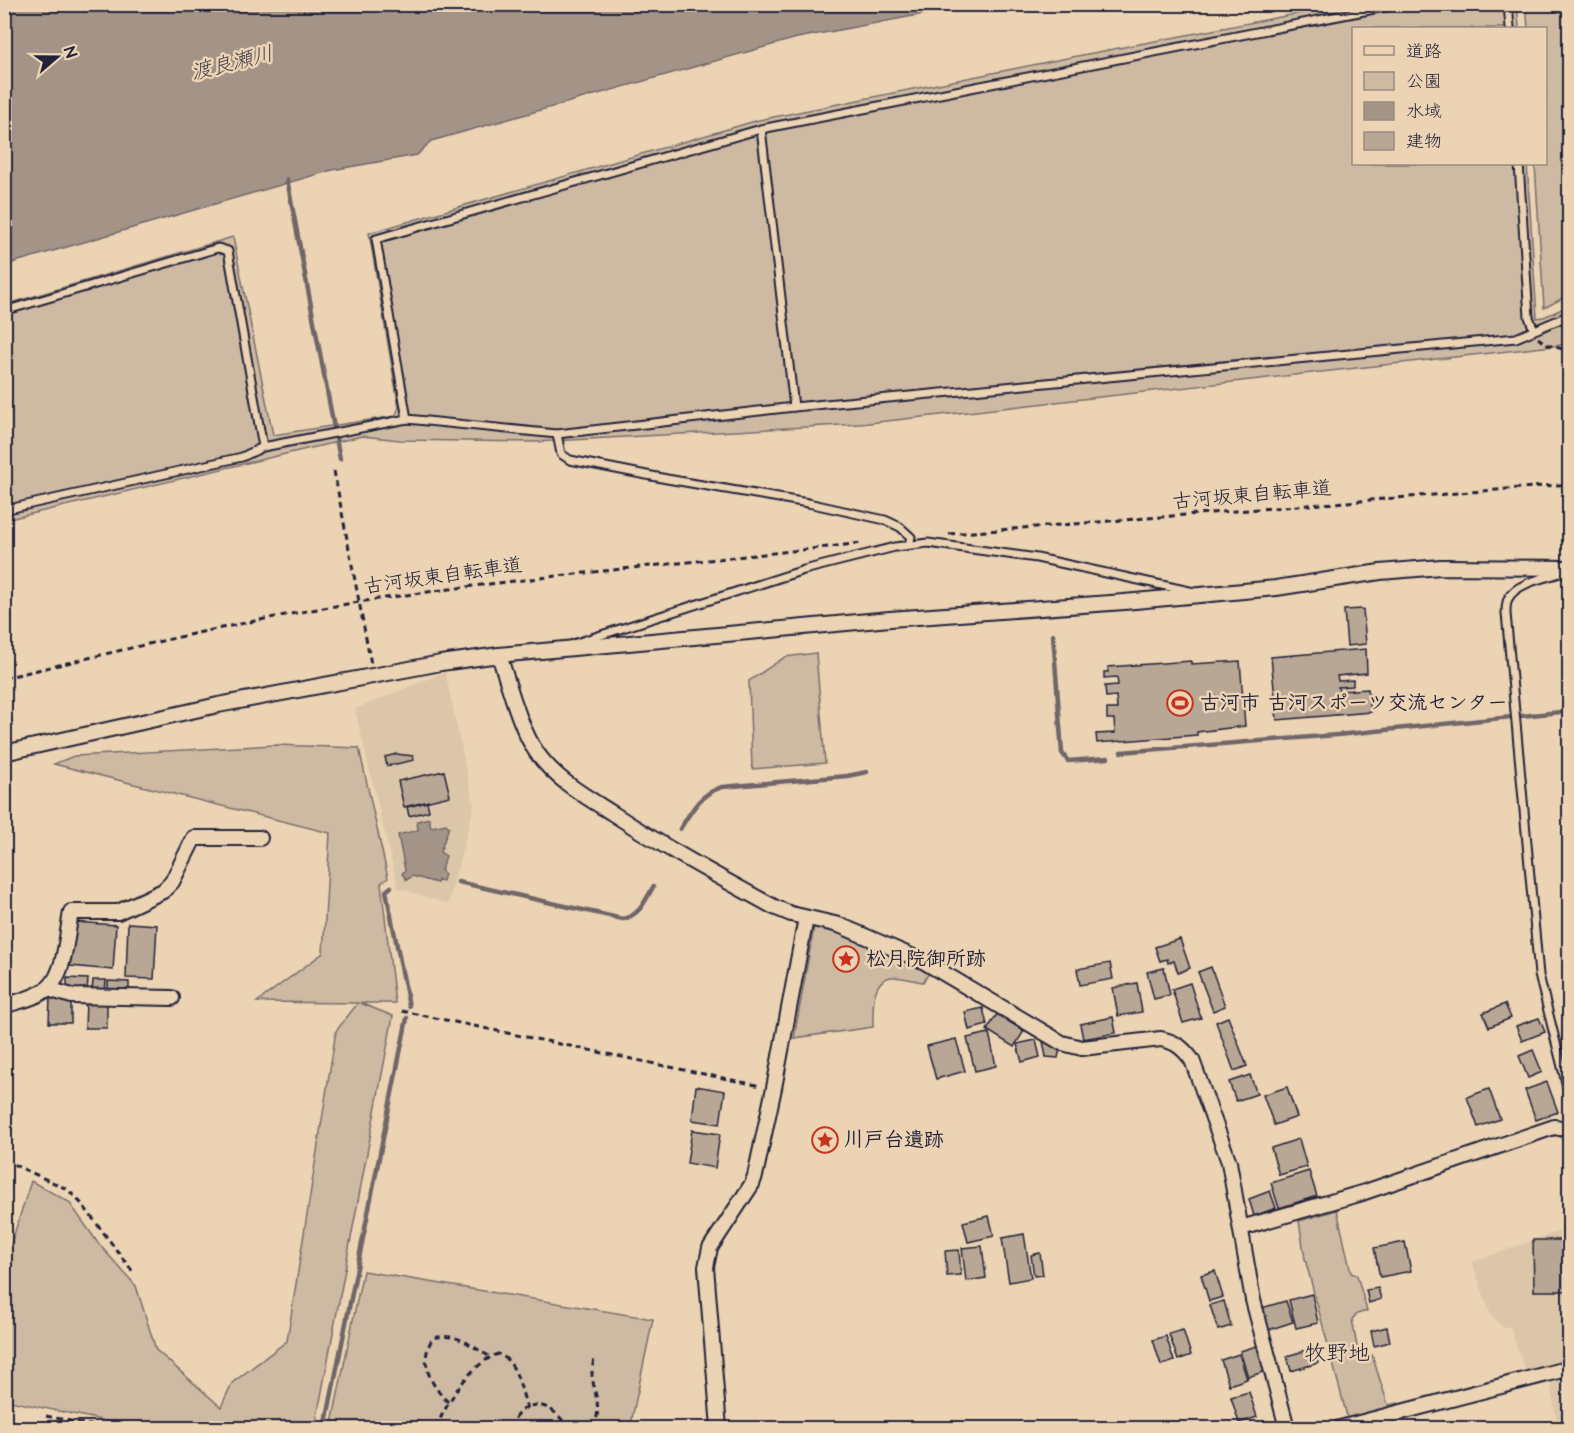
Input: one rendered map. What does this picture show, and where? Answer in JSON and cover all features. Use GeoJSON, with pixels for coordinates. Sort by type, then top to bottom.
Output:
{"type":"FeatureCollection","features":[{"type":"Feature","properties":{"kind":"street"},"geometry":{"type":"LineString","coordinates":[[4,753],[218,705],[441,663],[499,656],[890,619],[1205,595],[1276,588],[1380,572],[1441,567],[1569,569]]}},
{"type":"Feature","properties":{"kind":"street"},"geometry":{"type":"LineString","coordinates":[[499,656],[526,734],[537,753],[553,772],[573,788],[652,839],[774,907],[806,918],[839,925],[923,962],[1062,1043],[1082,1048],[1161,1040],[1174,1041],[1184,1049],[1192,1060],[1229,1162],[1253,1300],[1287,1428]]}},
{"type":"Feature","properties":{"kind":"street"},"geometry":{"type":"LineString","coordinates":[[4,1006],[48,989],[55,981],[62,963],[71,912],[118,912],[163,891],[172,882],[194,838],[260,838]]}},
{"type":"Feature","properties":{"kind":"street"},"geometry":{"type":"LineString","coordinates":[[719,1428],[706,1258],[710,1248],[752,1184],[774,1088],[806,918]]}},
{"type":"Feature","properties":{"kind":"street"},"geometry":{"type":"LineString","coordinates":[[48,989],[72,996],[172,998]]}},
{"type":"Feature","properties":{"kind":"street"},"geometry":{"type":"LineString","coordinates":[[1241,1228],[1362,1194],[1554,1127],[1568,1132]]}},
{"type":"Feature","properties":{"kind":"street"},"geometry":{"type":"LineString","coordinates":[[1341,1428],[1569,1368]]}},
{"type":"Feature","properties":{"kind":"lane"},"geometry":{"type":"LineString","coordinates":[[408,419],[376,239],[761,129],[1400,4]]}},
{"type":"Feature","properties":{"kind":"lane"},"geometry":{"type":"LineString","coordinates":[[1508,4],[1510,27]]}},
{"type":"Feature","properties":{"kind":"lane"},"geometry":{"type":"LineString","coordinates":[[761,129],[795,407]]}},
{"type":"Feature","properties":{"kind":"lane"},"geometry":{"type":"LineString","coordinates":[[1519,165],[1529,317],[1534,330]]}},
{"type":"Feature","properties":{"kind":"lane"},"geometry":{"type":"LineString","coordinates":[[4,311],[218,248],[228,251],[263,447]]}},
{"type":"Feature","properties":{"kind":"lane"},"geometry":{"type":"LineString","coordinates":[[4,510],[242,457],[263,447],[408,419],[557,434],[795,407],[1516,338],[1569,315]]}},
{"type":"Feature","properties":{"kind":"lane"},"geometry":{"type":"LineString","coordinates":[[557,434],[561,454],[570,460],[808,503],[885,520],[900,527],[911,537],[909,544]]}},
{"type":"Feature","properties":{"kind":"lane"},"geometry":{"type":"LineString","coordinates":[[545,651],[804,570],[909,544],[928,543],[1037,558],[1205,595]]}},
{"type":"Feature","properties":{"kind":"lane"},"geometry":{"type":"LineString","coordinates":[[1569,569],[1523,586],[1514,592],[1508,600],[1506,613],[1539,975],[1569,1099]]}},
{"type":"Feature","properties":{"kind":"lane"},"geometry":{"type":"LineString","coordinates":[[1568,1132],[1569,1107]]}},
{"type":"Feature","properties":{"kind":"path"},"geometry":{"type":"LineString","coordinates":[[1534,330],[1539,339],[1548,345],[1569,351]]}},
{"type":"Feature","properties":{"kind":"path"},"geometry":{"type":"LineString","coordinates":[[334,471],[372,670]]}},
{"type":"Feature","properties":{"kind":"path","name":"古河坂東自転車道"},"geometry":{"type":"LineString","coordinates":[[949,534],[1569,484]]}},
{"type":"Feature","properties":{"kind":"path","name":"古河坂東自転車道"},"geometry":{"type":"LineString","coordinates":[[4,678],[166,640],[359,602],[626,568],[738,558],[867,542]]}},
{"type":"Feature","properties":{"kind":"path"},"geometry":{"type":"LineString","coordinates":[[402,1011],[774,1088]]}},
{"type":"Feature","properties":{"kind":"path"},"geometry":{"type":"LineString","coordinates":[[4,1160],[67,1189],[82,1204],[133,1272]]}},
{"type":"Feature","properties":{"kind":"path"},"geometry":{"type":"LineString","coordinates":[[448,1403],[435,1389],[428,1373],[426,1358],[428,1346],[433,1338],[445,1336],[458,1338],[471,1343],[491,1357]]}},
{"type":"Feature","properties":{"kind":"path"},"geometry":{"type":"LineString","coordinates":[[436,1428],[448,1403],[480,1364],[498,1354],[512,1363],[527,1408]]}},
{"type":"Feature","properties":{"kind":"path"},"geometry":{"type":"LineString","coordinates":[[593,1428],[597,1420],[598,1402],[592,1374],[594,1359]]}},
{"type":"Feature","properties":{"kind":"path"},"geometry":{"type":"LineString","coordinates":[[510,1428],[517,1415],[537,1404],[548,1406],[560,1415],[567,1428]]}},
{"type":"Feature","properties":{"kind":"path"},"geometry":{"type":"LineString","coordinates":[[46,1416],[104,1428]]}},
{"type":"Feature","properties":{"kind":"shaded area"},"geometry":{"type":"Polygon","coordinates":[[[445,672],[474,806],[448,904],[398,888],[355,709],[445,672]]]}},
{"type":"Feature","properties":{"kind":"shaded area"},"geometry":{"type":"Polygon","coordinates":[[[1569,1228],[1569,1362],[1526,1373],[1510,1327],[1503,1328],[1490,1313],[1472,1262],[1569,1228]]]}},
{"type":"Feature","properties":{"kind":"shaded area"},"geometry":{"type":"Polygon","coordinates":[[[1569,1373],[1569,1428],[1558,1428],[1549,1378],[1569,1373]]]}},
{"type":"Feature","properties":{"kind":"green space"},"geometry":{"type":"Polygon","coordinates":[[[1517,4],[1519,27],[1352,27],[1352,165],[1527,165],[1537,318],[1569,306],[1570,344],[860,424],[534,442],[400,440],[362,436],[5,520],[4,305],[233,237],[273,435],[395,416],[399,408],[369,233],[759,120],[1343,5],[1517,4]]]}},
{"type":"Feature","properties":{"kind":"green space"},"geometry":{"type":"Polygon","coordinates":[[[1526,5],[1569,5],[1569,295],[1544,308],[1535,165],[1547,165],[1547,27],[1528,27],[1526,5]]]}},
{"type":"Feature","properties":{"kind":"green space"},"geometry":{"type":"Polygon","coordinates":[[[816,653],[825,763],[752,769],[749,681],[785,657],[816,653]]]}},
{"type":"Feature","properties":{"kind":"green space"},"geometry":{"type":"Polygon","coordinates":[[[276,745],[359,748],[388,878],[381,883],[395,1003],[360,1003],[393,1016],[315,1428],[140,1428],[5,1400],[5,1263],[31,1181],[69,1202],[98,1243],[136,1286],[156,1350],[221,1407],[232,1383],[287,1341],[336,1031],[358,1003],[257,1002],[323,953],[330,833],[54,764],[74,756],[276,745]]]}},
{"type":"Feature","properties":{"kind":"green space"},"geometry":{"type":"Polygon","coordinates":[[[826,926],[930,972],[923,982],[899,977],[884,979],[879,984],[874,998],[873,1027],[794,1038],[814,927],[826,926]]]}},
{"type":"Feature","properties":{"kind":"green space"},"geometry":{"type":"Polygon","coordinates":[[[1337,1210],[1351,1273],[1357,1275],[1367,1311],[1357,1314],[1352,1319],[1359,1358],[1372,1355],[1388,1405],[1398,1403],[1399,1406],[1348,1420],[1305,1259],[1299,1221],[1337,1210]]]}},
{"type":"Feature","properties":{"kind":"green space"},"geometry":{"type":"Polygon","coordinates":[[[363,1271],[653,1319],[630,1428],[331,1428],[363,1271]]]}},
{"type":"Feature","properties":{"kind":"water","name":"渡良瀬川"},"geometry":{"type":"Polygon","coordinates":[[[5,4],[972,5],[797,38],[431,141],[417,155],[332,170],[5,265],[5,4]]]}},
{"type":"Feature","properties":{"kind":"water"},"geometry":{"type":"Polygon","coordinates":[[[429,818],[431,827],[446,824],[449,827],[440,852],[446,856],[441,870],[445,874],[443,881],[438,880],[437,883],[412,876],[407,880],[402,874],[405,870],[398,835],[418,830],[417,821],[429,818]]]}},
{"type":"Feature","properties":{"kind":"building","name":"古河市 古河スポーツ交流センター"},"geometry":{"type":"Polygon","coordinates":[[[1363,609],[1366,644],[1347,646],[1344,610],[1363,609]]]}},
{"type":"Feature","properties":{"kind":"building","name":"古河市 古河スポーツ交流センター"},"geometry":{"type":"Polygon","coordinates":[[[1366,649],[1367,673],[1337,676],[1338,681],[1353,680],[1353,686],[1338,687],[1339,691],[1368,689],[1371,712],[1277,720],[1271,657],[1366,649]]]}},
{"type":"Feature","properties":{"kind":"building","name":"古河市 古河スポーツ交流センター"},"geometry":{"type":"Polygon","coordinates":[[[1191,661],[1191,664],[1240,661],[1245,726],[1197,732],[1197,735],[1097,743],[1096,734],[1115,733],[1114,719],[1107,719],[1107,709],[1117,709],[1116,696],[1106,697],[1105,686],[1118,685],[1117,677],[1104,678],[1104,672],[1108,672],[1108,667],[1191,661]]]}},
{"type":"Feature","properties":{"kind":"building"},"geometry":{"type":"Polygon","coordinates":[[[396,754],[413,756],[414,760],[387,766],[385,757],[396,754]]]}},
{"type":"Feature","properties":{"kind":"building"},"geometry":{"type":"Polygon","coordinates":[[[444,771],[450,796],[404,807],[398,781],[444,771]]]}},
{"type":"Feature","properties":{"kind":"building"},"geometry":{"type":"Polygon","coordinates":[[[427,802],[429,811],[409,816],[407,807],[427,802]]]}},
{"type":"Feature","properties":{"kind":"building"},"geometry":{"type":"Polygon","coordinates":[[[74,922],[116,925],[113,970],[70,966],[74,922]]]}},
{"type":"Feature","properties":{"kind":"building"},"geometry":{"type":"Polygon","coordinates":[[[128,923],[157,925],[154,979],[126,978],[128,923]]]}},
{"type":"Feature","properties":{"kind":"building"},"geometry":{"type":"Polygon","coordinates":[[[1180,939],[1190,968],[1178,973],[1174,961],[1168,963],[1167,959],[1160,961],[1155,947],[1180,939]]]}},
{"type":"Feature","properties":{"kind":"building"},"geometry":{"type":"Polygon","coordinates":[[[1110,963],[1113,979],[1080,985],[1077,969],[1110,963]]]}},
{"type":"Feature","properties":{"kind":"building"},"geometry":{"type":"Polygon","coordinates":[[[1211,967],[1225,1006],[1213,1011],[1198,972],[1211,967]]]}},
{"type":"Feature","properties":{"kind":"building"},"geometry":{"type":"Polygon","coordinates":[[[1164,968],[1170,995],[1154,999],[1147,972],[1164,968]]]}},
{"type":"Feature","properties":{"kind":"building"},"geometry":{"type":"Polygon","coordinates":[[[67,978],[88,979],[87,991],[67,990],[67,978]]]}},
{"type":"Feature","properties":{"kind":"building"},"geometry":{"type":"Polygon","coordinates":[[[93,980],[106,980],[105,993],[92,992],[93,980]]]}},
{"type":"Feature","properties":{"kind":"building"},"geometry":{"type":"Polygon","coordinates":[[[108,981],[129,982],[129,994],[108,993],[108,981]]]}},
{"type":"Feature","properties":{"kind":"building"},"geometry":{"type":"Polygon","coordinates":[[[1137,983],[1142,1012],[1118,1016],[1113,988],[1137,983]]]}},
{"type":"Feature","properties":{"kind":"building"},"geometry":{"type":"Polygon","coordinates":[[[1190,983],[1201,1018],[1183,1023],[1172,989],[1190,983]]]}},
{"type":"Feature","properties":{"kind":"building"},"geometry":{"type":"Polygon","coordinates":[[[50,998],[71,998],[71,1023],[49,1023],[50,998]]]}},
{"type":"Feature","properties":{"kind":"building"},"geometry":{"type":"Polygon","coordinates":[[[86,1003],[107,1003],[107,1028],[85,1028],[86,1003]]]}},
{"type":"Feature","properties":{"kind":"building"},"geometry":{"type":"Polygon","coordinates":[[[1505,1004],[1511,1018],[1489,1027],[1483,1013],[1505,1004]]]}},
{"type":"Feature","properties":{"kind":"building"},"geometry":{"type":"Polygon","coordinates":[[[983,1008],[987,1025],[969,1030],[965,1012],[983,1008]]]}},
{"type":"Feature","properties":{"kind":"building"},"geometry":{"type":"Polygon","coordinates":[[[997,1014],[1024,1031],[1014,1047],[987,1030],[997,1014]]]}},
{"type":"Feature","properties":{"kind":"building"},"geometry":{"type":"Polygon","coordinates":[[[1113,1017],[1116,1033],[1083,1039],[1080,1024],[1113,1017]]]}},
{"type":"Feature","properties":{"kind":"building"},"geometry":{"type":"Polygon","coordinates":[[[1228,1017],[1247,1066],[1234,1071],[1216,1022],[1228,1017]]]}},
{"type":"Feature","properties":{"kind":"building"},"geometry":{"type":"Polygon","coordinates":[[[1539,1018],[1545,1032],[1522,1041],[1516,1026],[1539,1018]]]}},
{"type":"Feature","properties":{"kind":"building"},"geometry":{"type":"Polygon","coordinates":[[[989,1033],[996,1066],[975,1071],[967,1038],[989,1033]]]}},
{"type":"Feature","properties":{"kind":"building"},"geometry":{"type":"Polygon","coordinates":[[[1570,1034],[1570,1051],[1563,1037],[1570,1034]]]}},
{"type":"Feature","properties":{"kind":"building"},"geometry":{"type":"Polygon","coordinates":[[[956,1039],[965,1071],[936,1079],[927,1046],[956,1039]]]}},
{"type":"Feature","properties":{"kind":"building"},"geometry":{"type":"Polygon","coordinates":[[[1036,1040],[1040,1057],[1022,1062],[1017,1044],[1036,1040]]]}},
{"type":"Feature","properties":{"kind":"building"},"geometry":{"type":"Polygon","coordinates":[[[1043,1041],[1060,1049],[1058,1058],[1046,1057],[1043,1041]]]}},
{"type":"Feature","properties":{"kind":"building"},"geometry":{"type":"Polygon","coordinates":[[[1533,1050],[1542,1072],[1528,1078],[1519,1056],[1533,1050]]]}},
{"type":"Feature","properties":{"kind":"building"},"geometry":{"type":"Polygon","coordinates":[[[1250,1075],[1257,1094],[1236,1101],[1229,1082],[1250,1075]]]}},
{"type":"Feature","properties":{"kind":"building"},"geometry":{"type":"Polygon","coordinates":[[[1547,1082],[1558,1112],[1536,1120],[1525,1090],[1547,1082]]]}},
{"type":"Feature","properties":{"kind":"building"},"geometry":{"type":"Polygon","coordinates":[[[696,1086],[725,1091],[720,1124],[692,1120],[696,1086]]]}},
{"type":"Feature","properties":{"kind":"building"},"geometry":{"type":"Polygon","coordinates":[[[1287,1087],[1297,1117],[1274,1125],[1263,1095],[1287,1087]]]}},
{"type":"Feature","properties":{"kind":"building"},"geometry":{"type":"Polygon","coordinates":[[[1489,1089],[1500,1119],[1478,1127],[1467,1097],[1489,1089]]]}},
{"type":"Feature","properties":{"kind":"building"},"geometry":{"type":"Polygon","coordinates":[[[692,1130],[720,1134],[715,1168],[687,1163],[692,1130]]]}},
{"type":"Feature","properties":{"kind":"building"},"geometry":{"type":"Polygon","coordinates":[[[1299,1139],[1307,1167],[1279,1175],[1271,1148],[1299,1139]]]}},
{"type":"Feature","properties":{"kind":"building"},"geometry":{"type":"Polygon","coordinates":[[[1309,1171],[1317,1196],[1279,1208],[1271,1183],[1309,1171]]]}},
{"type":"Feature","properties":{"kind":"building"},"geometry":{"type":"Polygon","coordinates":[[[1270,1191],[1276,1208],[1254,1216],[1249,1199],[1270,1191]]]}},
{"type":"Feature","properties":{"kind":"building"},"geometry":{"type":"Polygon","coordinates":[[[989,1216],[994,1236],[968,1242],[963,1222],[989,1216]]]}},
{"type":"Feature","properties":{"kind":"building"},"geometry":{"type":"Polygon","coordinates":[[[1024,1234],[1031,1278],[1009,1282],[1002,1238],[1024,1234]]]}},
{"type":"Feature","properties":{"kind":"building"},"geometry":{"type":"Polygon","coordinates":[[[1533,1240],[1570,1240],[1570,1291],[1534,1291],[1533,1240]]]}},
{"type":"Feature","properties":{"kind":"building"},"geometry":{"type":"Polygon","coordinates":[[[1405,1242],[1411,1271],[1380,1277],[1374,1248],[1405,1242]]]}},
{"type":"Feature","properties":{"kind":"building"},"geometry":{"type":"Polygon","coordinates":[[[982,1246],[986,1278],[966,1281],[962,1248],[982,1246]]]}},
{"type":"Feature","properties":{"kind":"building"},"geometry":{"type":"Polygon","coordinates":[[[959,1250],[961,1275],[947,1276],[945,1251],[959,1250]]]}},
{"type":"Feature","properties":{"kind":"building"},"geometry":{"type":"Polygon","coordinates":[[[1040,1253],[1043,1275],[1034,1276],[1031,1255],[1040,1253]]]}},
{"type":"Feature","properties":{"kind":"building"},"geometry":{"type":"Polygon","coordinates":[[[1215,1271],[1223,1297],[1209,1301],[1201,1275],[1215,1271]]]}},
{"type":"Feature","properties":{"kind":"building"},"geometry":{"type":"Polygon","coordinates":[[[1378,1288],[1381,1299],[1369,1303],[1366,1290],[1378,1288]]]}},
{"type":"Feature","properties":{"kind":"building"},"geometry":{"type":"Polygon","coordinates":[[[1312,1294],[1318,1323],[1296,1328],[1289,1300],[1312,1294]]]}},
{"type":"Feature","properties":{"kind":"building"},"geometry":{"type":"Polygon","coordinates":[[[1224,1301],[1231,1326],[1218,1330],[1210,1305],[1224,1301]]]}},
{"type":"Feature","properties":{"kind":"building"},"geometry":{"type":"Polygon","coordinates":[[[1286,1301],[1293,1322],[1265,1331],[1258,1309],[1286,1301]]]}},
{"type":"Feature","properties":{"kind":"building"},"geometry":{"type":"Polygon","coordinates":[[[1387,1327],[1390,1342],[1374,1346],[1371,1331],[1387,1327]]]}},
{"type":"Feature","properties":{"kind":"building"},"geometry":{"type":"Polygon","coordinates":[[[1183,1330],[1191,1355],[1178,1360],[1169,1334],[1183,1330]]]}},
{"type":"Feature","properties":{"kind":"building"},"geometry":{"type":"Polygon","coordinates":[[[1166,1336],[1174,1361],[1161,1365],[1153,1340],[1166,1336]]]}},
{"type":"Feature","properties":{"kind":"building"},"geometry":{"type":"Polygon","coordinates":[[[1257,1346],[1266,1371],[1248,1377],[1240,1351],[1257,1346]]]}},
{"type":"Feature","properties":{"kind":"building"},"geometry":{"type":"Polygon","coordinates":[[[1314,1348],[1318,1363],[1291,1371],[1287,1356],[1314,1348]]]}},
{"type":"Feature","properties":{"kind":"building"},"geometry":{"type":"Polygon","coordinates":[[[1239,1354],[1247,1379],[1229,1385],[1221,1360],[1239,1354]]]}},
{"type":"Feature","properties":{"kind":"building"},"geometry":{"type":"Polygon","coordinates":[[[1570,1380],[1570,1399],[1565,1381],[1570,1380]]]}},
{"type":"Feature","properties":{"kind":"building"},"geometry":{"type":"Polygon","coordinates":[[[1249,1392],[1257,1417],[1239,1423],[1231,1397],[1249,1392]]]}},
{"type":"Feature","properties":{"kind":"waterway"},"geometry":{"type":"LineString","coordinates":[[287,179],[340,459]]}},
{"type":"Feature","properties":{"kind":"waterway"},"geometry":{"type":"LineString","coordinates":[[1053,634],[1062,753],[1068,761],[1108,758]]}},
{"type":"Feature","properties":{"kind":"waterway"},"geometry":{"type":"LineString","coordinates":[[1121,752],[1337,735],[1570,711]]}},
{"type":"Feature","properties":{"kind":"waterway"},"geometry":{"type":"LineString","coordinates":[[680,829],[702,798],[722,787],[847,776],[867,772]]}},
{"type":"Feature","properties":{"kind":"waterway"},"geometry":{"type":"LineString","coordinates":[[458,882],[623,919],[638,911],[653,887]]}},
{"type":"Feature","properties":{"kind":"waterway"},"geometry":{"type":"LineString","coordinates":[[391,887],[386,891],[409,1006]]}},
{"type":"Feature","properties":{"kind":"waterway"},"geometry":{"type":"LineString","coordinates":[[325,1428],[407,1018]]}},
{"type":"Feature","properties":{"kind":"place","name":"古河市 古河スポーツ交流センター"},"geometry":{"type":"Point","coordinates":[1180,703]}},
{"type":"Feature","properties":{"kind":"place","name":"松月院御所跡"},"geometry":{"type":"Point","coordinates":[846,959]}},
{"type":"Feature","properties":{"kind":"place","name":"川戸台遺跡"},"geometry":{"type":"Point","coordinates":[825,1140]}},
{"type":"Feature","properties":{"kind":"district","name":"牧野地"},"geometry":{"type":"Point","coordinates":[1337,1353]}}]}
